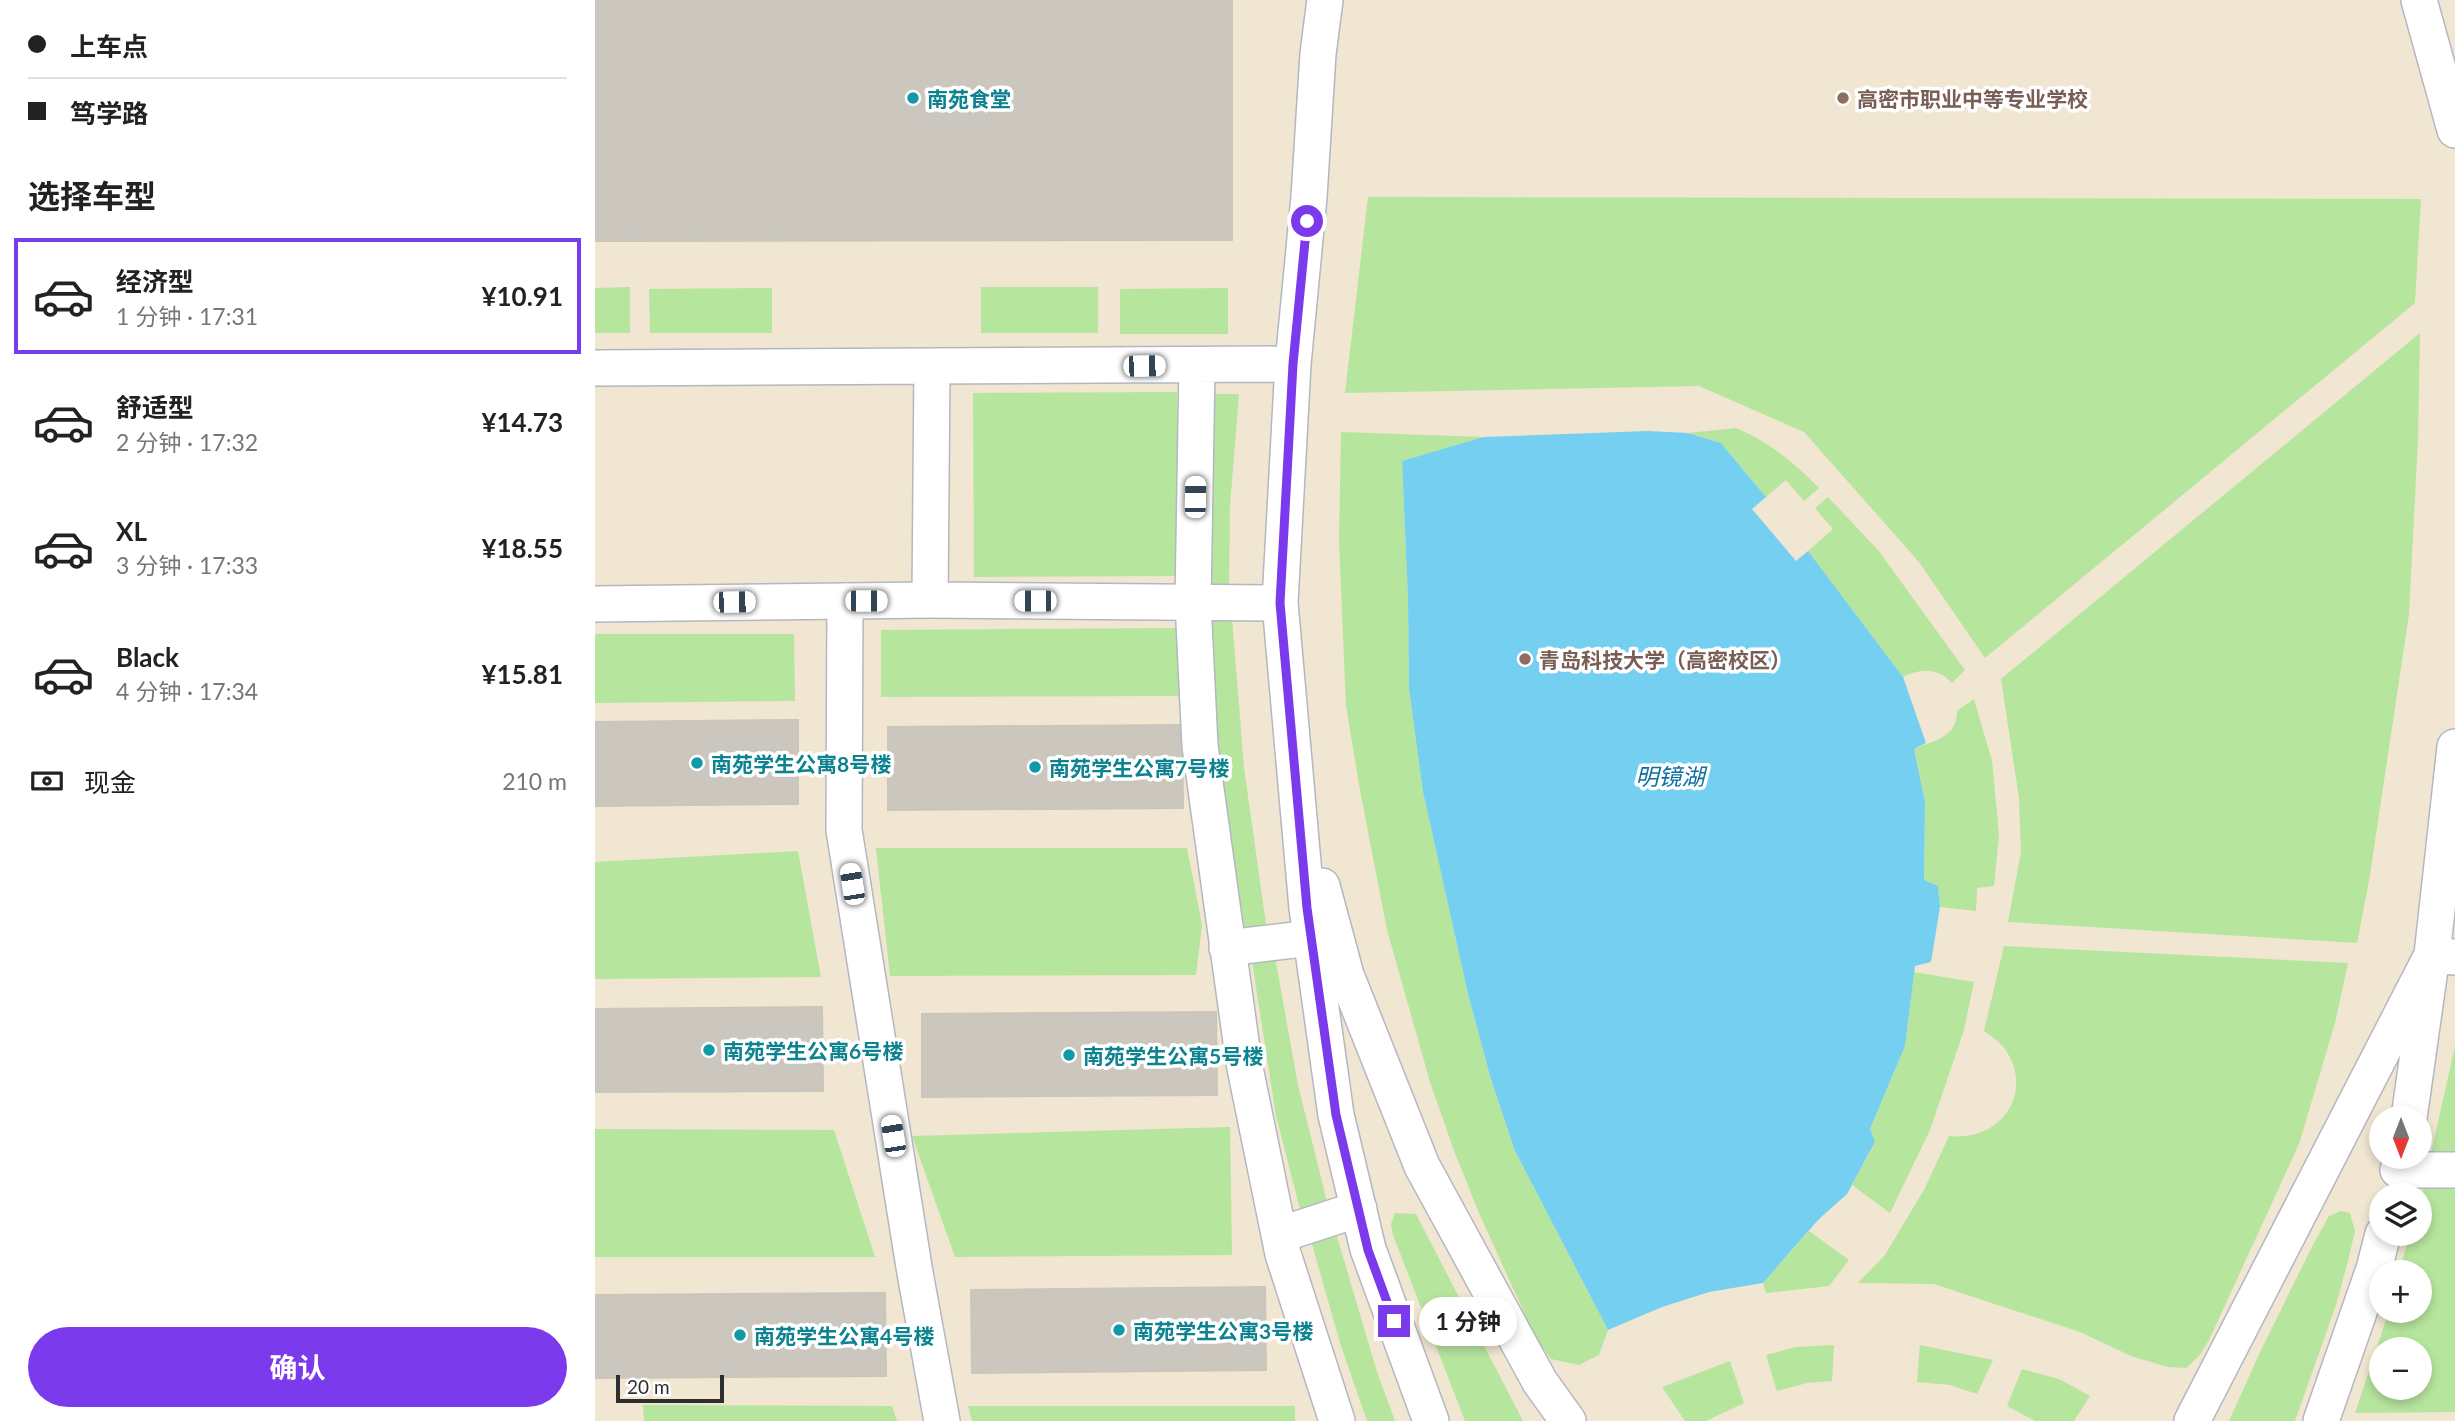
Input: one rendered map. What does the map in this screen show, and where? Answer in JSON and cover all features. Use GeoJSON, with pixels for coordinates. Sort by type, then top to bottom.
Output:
{"type":"FeatureCollection","features":[{"type":"Feature","properties":{"kind":"lane"},"geometry":{"type":"LineString","coordinates":[[1325,0],[1318,54],[1309,197],[1293,364],[1280,603],[1311,938],[1336,1115],[1368,1250],[1431,1421]]}},
{"type":"Feature","properties":{"kind":"lane"},"geometry":{"type":"LineString","coordinates":[[2419,0],[2455,131]]}},
{"type":"Feature","properties":{"kind":"lane"},"geometry":{"type":"LineString","coordinates":[[595,368],[1293,364]]}},
{"type":"Feature","properties":{"kind":"lane"},"geometry":{"type":"LineString","coordinates":[[1197,365],[1193,602],[1200,746],[1244,1063],[1279,1235],[1337,1421]]}},
{"type":"Feature","properties":{"kind":"lane"},"geometry":{"type":"LineString","coordinates":[[930,600],[932,368]]}},
{"type":"Feature","properties":{"kind":"lane"},"geometry":{"type":"LineString","coordinates":[[595,604],[930,600],[1280,603]]}},
{"type":"Feature","properties":{"kind":"lane"},"geometry":{"type":"LineString","coordinates":[[845,601],[843,830],[915,1273],[942,1421]]}},
{"type":"Feature","properties":{"kind":"lane"},"geometry":{"type":"LineString","coordinates":[[2412,1106],[2443,956],[2455,747]]}},
{"type":"Feature","properties":{"kind":"lane"},"geometry":{"type":"LineString","coordinates":[[1297,792],[1346,975],[1422,1167],[1540,1382],[1568,1421]]}},
{"type":"Feature","properties":{"kind":"lane"},"geometry":{"type":"LineString","coordinates":[[1227,948],[1311,938]]}},
{"type":"Feature","properties":{"kind":"lane"},"geometry":{"type":"LineString","coordinates":[[2192,1421],[2443,956]]}},
{"type":"Feature","properties":{"kind":"lane"},"geometry":{"type":"LineString","coordinates":[[2397,1174],[2455,1170]]}},
{"type":"Feature","properties":{"kind":"lane"},"geometry":{"type":"LineString","coordinates":[[1279,1235],[1359,1209]]}},
{"type":"Feature","properties":{"kind":"lane"},"geometry":{"type":"LineString","coordinates":[[2322,1421],[2380,1246]]}},
{"type":"Feature","properties":{"kind":"shaded area","name":"青岛科技大学（高密校区）"},"geometry":{"type":"Polygon","coordinates":[[[595,0],[2455,0],[2455,1421],[595,1421],[595,0]]]}},
{"type":"Feature","properties":{"kind":"green space"},"geometry":{"type":"Polygon","coordinates":[[[1368,197],[2421,199],[2415,303],[1985,658],[1919,562],[1804,432],[1699,386],[1345,393],[1368,197]]]}},
{"type":"Feature","properties":{"kind":"green space"},"geometry":{"type":"Polygon","coordinates":[[[630,287],[630,333],[595,333],[595,288],[630,287]]]}},
{"type":"Feature","properties":{"kind":"green space"},"geometry":{"type":"Polygon","coordinates":[[[981,287],[1098,287],[1098,333],[981,333],[981,287]]]}},
{"type":"Feature","properties":{"kind":"green space"},"geometry":{"type":"Polygon","coordinates":[[[772,288],[772,333],[650,333],[649,289],[772,288]]]}},
{"type":"Feature","properties":{"kind":"green space"},"geometry":{"type":"Polygon","coordinates":[[[1228,288],[1228,334],[1120,334],[1120,289],[1228,288]]]}},
{"type":"Feature","properties":{"kind":"green space"},"geometry":{"type":"Polygon","coordinates":[[[2420,333],[2418,438],[2409,614],[2369,881],[2357,943],[2008,922],[2021,852],[2019,798],[2001,679],[2420,333]]]}},
{"type":"Feature","properties":{"kind":"green space"},"geometry":{"type":"Polygon","coordinates":[[[1177,392],[1178,576],[974,577],[973,393],[1177,392]]]}},
{"type":"Feature","properties":{"kind":"green space"},"geometry":{"type":"Polygon","coordinates":[[[1211,394],[1239,394],[1230,506],[1229,590],[1204,589],[1211,394]]]}},
{"type":"Feature","properties":{"kind":"green space"},"geometry":{"type":"Polygon","coordinates":[[[1736,428],[1781,453],[1819,488],[1804,501],[1786,480],[1766,497],[1721,443],[1688,433],[1736,428]]]}},
{"type":"Feature","properties":{"kind":"green space"},"geometry":{"type":"Polygon","coordinates":[[[1341,432],[1483,437],[1402,461],[1409,689],[1423,792],[1468,994],[1490,1076],[1515,1151],[1608,1330],[1599,1355],[1579,1365],[1551,1359],[1537,1341],[1479,1213],[1430,1082],[1387,930],[1346,705],[1339,541],[1341,432]]]}},
{"type":"Feature","properties":{"kind":"green space"},"geometry":{"type":"Polygon","coordinates":[[[1828,497],[1878,550],[1965,670],[1952,683],[1941,674],[1929,671],[1903,677],[1808,551],[1833,529],[1815,508],[1828,497]]]}},
{"type":"Feature","properties":{"kind":"green space"},"geometry":{"type":"Polygon","coordinates":[[[1232,618],[1244,768],[1267,931],[1245,931],[1221,773],[1208,619],[1232,618]]]}},
{"type":"Feature","properties":{"kind":"green space"},"geometry":{"type":"Polygon","coordinates":[[[1179,628],[1179,696],[881,697],[881,630],[1179,628]]]}},
{"type":"Feature","properties":{"kind":"green space"},"geometry":{"type":"Polygon","coordinates":[[[595,634],[794,634],[795,701],[595,703],[595,634]]]}},
{"type":"Feature","properties":{"kind":"green space"},"geometry":{"type":"Polygon","coordinates":[[[1974,699],[1992,761],[1999,835],[1994,886],[1977,888],[1976,911],[1940,907],[1938,886],[1924,880],[1925,802],[1914,749],[1949,733],[1956,720],[1957,711],[1974,699]]]}},
{"type":"Feature","properties":{"kind":"green space"},"geometry":{"type":"Polygon","coordinates":[[[876,848],[1187,848],[1202,925],[1196,975],[890,976],[876,848]]]}},
{"type":"Feature","properties":{"kind":"green space"},"geometry":{"type":"Polygon","coordinates":[[[798,851],[821,977],[595,979],[595,862],[798,851]]]}},
{"type":"Feature","properties":{"kind":"green space"},"geometry":{"type":"Polygon","coordinates":[[[2004,946],[2348,963],[2335,1023],[2299,1144],[2209,1340],[2200,1355],[2186,1368],[2168,1367],[2131,1356],[2080,1332],[1934,1284],[1858,1283],[1885,1255],[1925,1188],[1949,1136],[1968,1136],[1984,1131],[1997,1123],[2008,1111],[2016,1082],[2013,1066],[2003,1046],[1984,1031],[2004,946]]]}},
{"type":"Feature","properties":{"kind":"green space"},"geometry":{"type":"Polygon","coordinates":[[[1275,957],[1298,1085],[1328,1206],[1300,1209],[1276,1116],[1252,962],[1275,957]]]}},
{"type":"Feature","properties":{"kind":"green space"},"geometry":{"type":"Polygon","coordinates":[[[1914,972],[1974,982],[1964,1030],[1930,1130],[1890,1213],[1852,1185],[1875,1143],[1870,1129],[1905,1046],[1914,972]]]}},
{"type":"Feature","properties":{"kind":"green space"},"geometry":{"type":"Polygon","coordinates":[[[2455,1046],[2455,1158],[2433,1158],[2433,1145],[2455,1046]]]}},
{"type":"Feature","properties":{"kind":"green space"},"geometry":{"type":"Polygon","coordinates":[[[1230,1127],[1232,1255],[955,1257],[912,1136],[1230,1127]]]}},
{"type":"Feature","properties":{"kind":"green space"},"geometry":{"type":"Polygon","coordinates":[[[595,1129],[834,1130],[875,1257],[595,1257],[595,1129]]]}},
{"type":"Feature","properties":{"kind":"green space"},"geometry":{"type":"Polygon","coordinates":[[[2432,1187],[2455,1187],[2455,1412],[2355,1413],[2369,1371],[2369,1400],[2432,1400],[2432,1337],[2380,1337],[2385,1323],[2432,1323],[2432,1260],[2402,1260],[2407,1246],[2432,1246],[2432,1187]]]}},
{"type":"Feature","properties":{"kind":"green space"},"geometry":{"type":"Polygon","coordinates":[[[2341,1211],[2350,1213],[2355,1231],[2336,1305],[2295,1421],[2229,1421],[2313,1245],[2329,1216],[2341,1211]]]}},
{"type":"Feature","properties":{"kind":"green space"},"geometry":{"type":"Polygon","coordinates":[[[1395,1213],[1416,1214],[1523,1421],[1465,1421],[1393,1235],[1391,1224],[1395,1213]]]}},
{"type":"Feature","properties":{"kind":"green space"},"geometry":{"type":"Polygon","coordinates":[[[1809,1231],[1849,1260],[1829,1286],[1766,1293],[1763,1283],[1809,1231]]]}},
{"type":"Feature","properties":{"kind":"green space"},"geometry":{"type":"Polygon","coordinates":[[[1336,1233],[1377,1372],[1395,1421],[1367,1421],[1340,1343],[1312,1244],[1336,1233]]]}},
{"type":"Feature","properties":{"kind":"green space"},"geometry":{"type":"Polygon","coordinates":[[[1834,1345],[1832,1381],[1807,1383],[1777,1391],[1766,1355],[1795,1347],[1834,1345]]]}},
{"type":"Feature","properties":{"kind":"green space"},"geometry":{"type":"Polygon","coordinates":[[[1920,1345],[1993,1360],[1977,1394],[1950,1385],[1917,1382],[1920,1345]]]}},
{"type":"Feature","properties":{"kind":"green space"},"geometry":{"type":"Polygon","coordinates":[[[1730,1361],[1744,1403],[1706,1421],[1685,1421],[1662,1387],[1730,1361]]]}},
{"type":"Feature","properties":{"kind":"green space"},"geometry":{"type":"Polygon","coordinates":[[[2022,1369],[2059,1379],[2090,1396],[2074,1421],[2035,1421],[2007,1406],[2022,1369]]]}},
{"type":"Feature","properties":{"kind":"green space"},"geometry":{"type":"Polygon","coordinates":[[[643,1405],[892,1406],[897,1421],[644,1421],[643,1405]]]}},
{"type":"Feature","properties":{"kind":"green space"},"geometry":{"type":"Polygon","coordinates":[[[968,1406],[1295,1406],[1295,1421],[972,1421],[968,1406]]]}},
{"type":"Feature","properties":{"kind":"water","name":"明镜湖"},"geometry":{"type":"Polygon","coordinates":[[[1648,431],[1688,433],[1721,443],[1766,497],[1752,509],[1796,561],[1808,551],[1903,677],[1926,743],[1914,749],[1925,802],[1924,880],[1938,886],[1940,907],[1931,962],[1915,966],[1905,1046],[1870,1129],[1875,1142],[1847,1194],[1819,1219],[1763,1283],[1709,1292],[1662,1307],[1608,1330],[1515,1151],[1490,1076],[1468,994],[1423,792],[1409,689],[1402,461],[1483,437],[1648,431]]]}},
{"type":"Feature","properties":{"kind":"building","name":"南苑食堂"},"geometry":{"type":"Polygon","coordinates":[[[595,0],[1232,0],[1232,240],[595,241],[595,0]]]}},
{"type":"Feature","properties":{"kind":"building","name":"南苑学生公寓8号楼"},"geometry":{"type":"Polygon","coordinates":[[[798,720],[798,804],[595,806],[595,722],[798,720]]]}},
{"type":"Feature","properties":{"kind":"building","name":"南苑学生公寓7号楼"},"geometry":{"type":"Polygon","coordinates":[[[1182,725],[1183,808],[888,810],[888,727],[1182,725]]]}},
{"type":"Feature","properties":{"kind":"building","name":"南苑学生公寓6号楼"},"geometry":{"type":"Polygon","coordinates":[[[822,1007],[823,1091],[595,1092],[595,1009],[822,1007]]]}},
{"type":"Feature","properties":{"kind":"building","name":"南苑学生公寓5号楼"},"geometry":{"type":"Polygon","coordinates":[[[1216,1012],[1217,1095],[922,1097],[922,1014],[1216,1012]]]}},
{"type":"Feature","properties":{"kind":"building","name":"南苑学生公寓3号楼"},"geometry":{"type":"Polygon","coordinates":[[[1265,1287],[1266,1370],[972,1373],[971,1290],[1265,1287]]]}},
{"type":"Feature","properties":{"kind":"building","name":"南苑学生公寓4号楼"},"geometry":{"type":"Polygon","coordinates":[[[885,1293],[886,1376],[595,1378],[595,1295],[885,1293]]]}},
{"type":"Feature","properties":{"kind":"place","name":"南苑食堂"},"geometry":{"type":"Point","coordinates":[913,98]}},
{"type":"Feature","properties":{"kind":"place","name":"高密市职业中等专业学校"},"geometry":{"type":"Point","coordinates":[1843,98]}},
{"type":"Feature","properties":{"kind":"place","name":"青岛科技大学（高密校区）"},"geometry":{"type":"Point","coordinates":[1525,659]}},
{"type":"Feature","properties":{"kind":"place","name":"南苑学生公寓8号楼"},"geometry":{"type":"Point","coordinates":[697,763]}},
{"type":"Feature","properties":{"kind":"place","name":"南苑学生公寓7号楼"},"geometry":{"type":"Point","coordinates":[1035,767]}},
{"type":"Feature","properties":{"kind":"place","name":"南苑学生公寓6号楼"},"geometry":{"type":"Point","coordinates":[709,1050]}},
{"type":"Feature","properties":{"kind":"place","name":"南苑学生公寓5号楼"},"geometry":{"type":"Point","coordinates":[1069,1055]}},
{"type":"Feature","properties":{"kind":"place","name":"南苑学生公寓3号楼"},"geometry":{"type":"Point","coordinates":[1119,1330]}},
{"type":"Feature","properties":{"kind":"place","name":"南苑学生公寓4号楼"},"geometry":{"type":"Point","coordinates":[740,1335]}},
{"type":"Feature","properties":{"kind":"route"},"geometry":{"type":"LineString","coordinates":[[1307,221],[1293,364],[1280,603],[1307,908],[1336,1115],[1368,1250],[1394,1321]]}}]}
